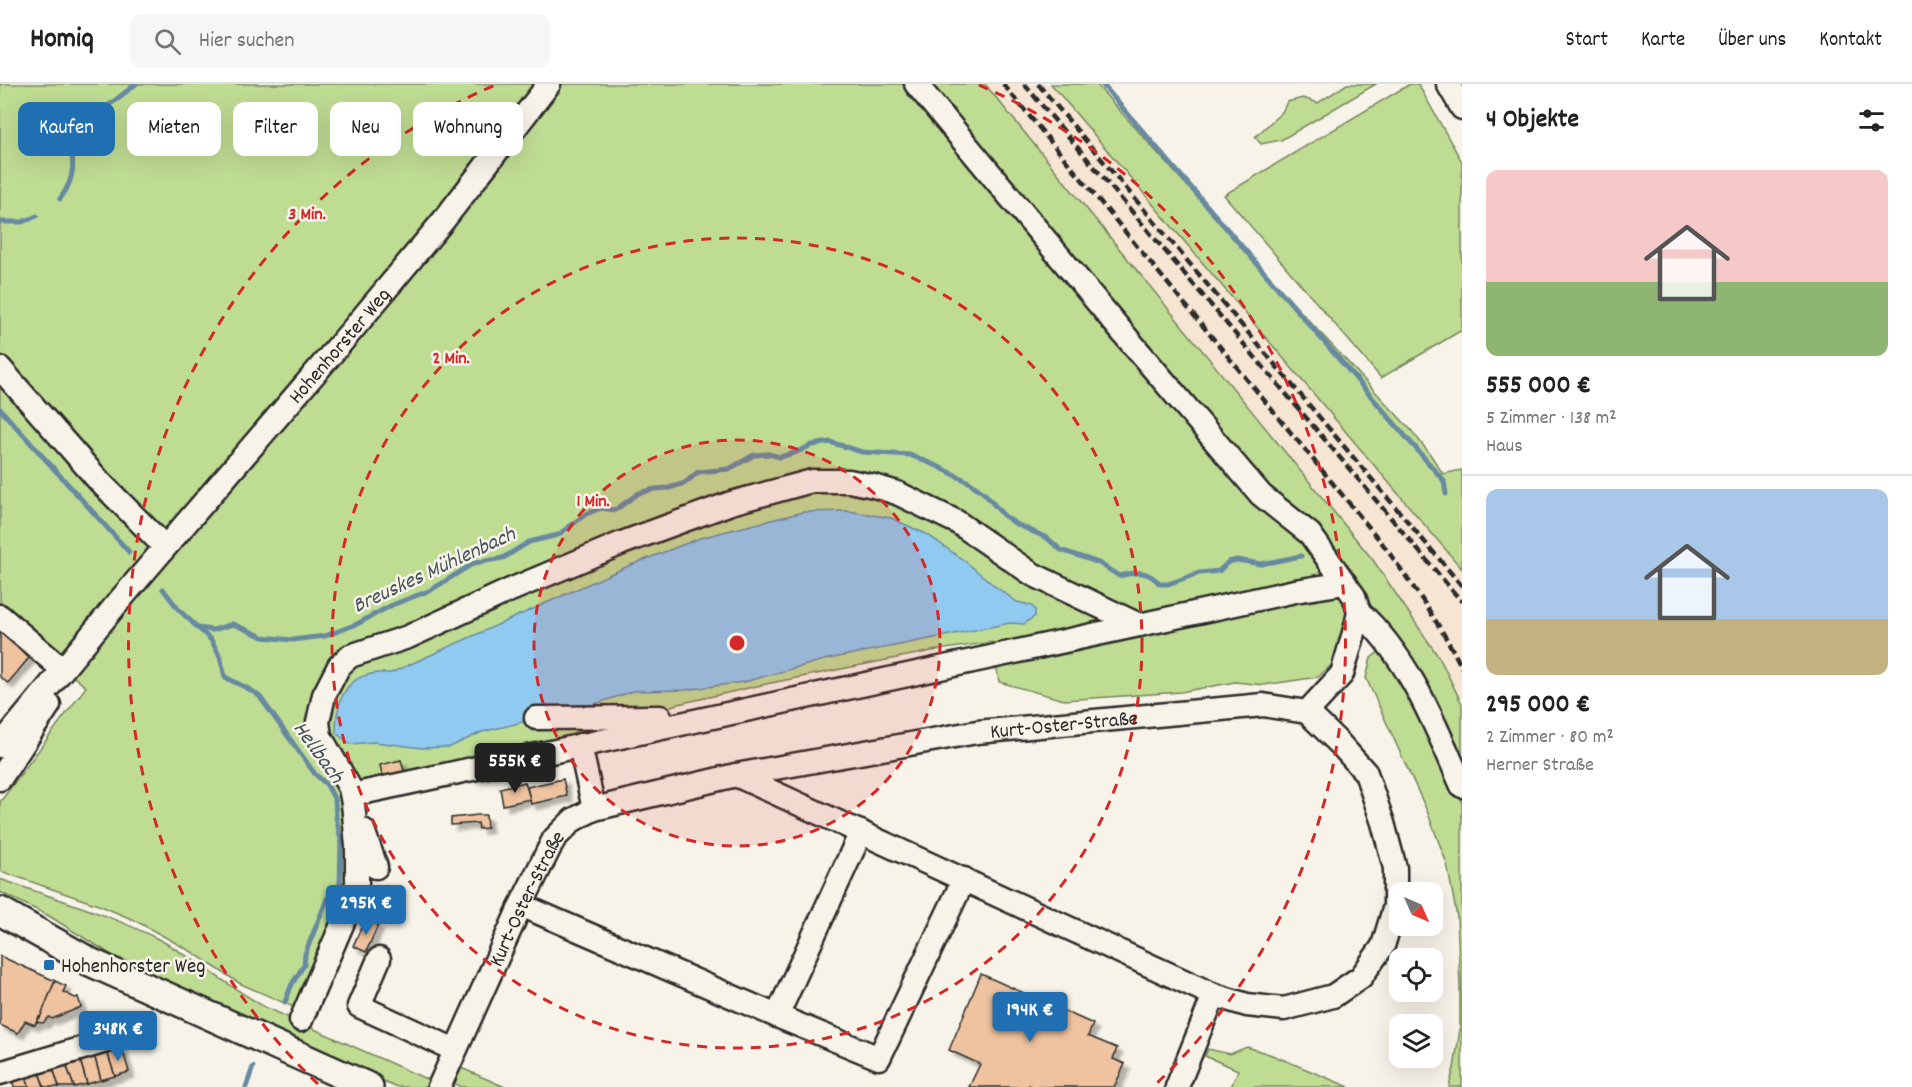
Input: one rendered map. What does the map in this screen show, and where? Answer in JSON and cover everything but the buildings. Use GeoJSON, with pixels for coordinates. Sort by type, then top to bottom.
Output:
{"type":"FeatureCollection","features":[{"type":"Feature","properties":{"kind":"main road"},"geometry":{"type":"LineString","coordinates":[[0,911],[90,962],[369,1087]]}},
{"type":"Feature","properties":{"kind":"main road"},"geometry":{"type":"LineString","coordinates":[[0,928],[57,953],[90,962]]}},
{"type":"Feature","properties":{"kind":"street","name":"Hohenhorster Weg"},"geometry":{"type":"LineString","coordinates":[[0,746],[120,600],[428,239],[549,84]]}},
{"type":"Feature","properties":{"kind":"street"},"geometry":{"type":"LineString","coordinates":[[916,84],[1261,495],[1310,534],[1354,596],[1359,612],[1375,627],[1398,656],[1425,706],[1462,786]]}},
{"type":"Feature","properties":{"kind":"street"},"geometry":{"type":"LineString","coordinates":[[1448,84],[1462,108]]}},
{"type":"Feature","properties":{"kind":"street"},"geometry":{"type":"LineString","coordinates":[[0,368],[100,482],[165,548]]}},
{"type":"Feature","properties":{"kind":"street"},"geometry":{"type":"LineString","coordinates":[[376,867],[350,788],[320,736],[318,722],[324,695],[339,666],[350,656],[408,637],[508,591],[622,543],[731,503],[812,481],[849,481],[874,486],[927,506],[957,522],[1032,574],[1139,625]]}},
{"type":"Feature","properties":{"kind":"street"},"geometry":{"type":"LineString","coordinates":[[353,799],[706,717],[1295,591],[1345,583]]}},
{"type":"Feature","properties":{"kind":"street","name":"Hohenhorster Weg"},"geometry":{"type":"LineString","coordinates":[[0,778],[57,692],[112,623],[120,600]]}},
{"type":"Feature","properties":{"kind":"street"},"geometry":{"type":"LineString","coordinates":[[736,775],[1214,995],[1247,1005],[1284,1009],[1333,996],[1360,976],[1383,946],[1395,906],[1395,867],[1366,773],[1307,712],[1342,674],[1359,612]]}},
{"type":"Feature","properties":{"kind":"street"},"geometry":{"type":"LineString","coordinates":[[0,616],[62,669]]}},
{"type":"Feature","properties":{"kind":"street","name":"Kurt-Oster-Straße"},"geometry":{"type":"LineString","coordinates":[[439,1087],[521,905],[554,839],[573,820],[594,809],[736,775],[977,732],[1263,705],[1307,712]]}},
{"type":"Feature","properties":{"kind":"street"},"geometry":{"type":"LineString","coordinates":[[536,718],[706,717]]}},
{"type":"Feature","properties":{"kind":"street"},"geometry":{"type":"LineString","coordinates":[[580,745],[594,809]]}},
{"type":"Feature","properties":{"kind":"street"},"geometry":{"type":"LineString","coordinates":[[302,1020],[353,899],[357,883],[353,799]]}},
{"type":"Feature","properties":{"kind":"street"},"geometry":{"type":"LineString","coordinates":[[777,1016],[861,832]]}},
{"type":"Feature","properties":{"kind":"street"},"geometry":{"type":"LineString","coordinates":[[521,905],[879,1058],[964,879]]}},
{"type":"Feature","properties":{"kind":"street"},"geometry":{"type":"LineString","coordinates":[[379,959],[359,1006],[455,1050]]}},
{"type":"Feature","properties":{"kind":"street"},"geometry":{"type":"LineString","coordinates":[[1177,1087],[1214,995]]}},
{"type":"Feature","properties":{"kind":"street"},"geometry":{"type":"LineString","coordinates":[[0,1073],[126,1035]]}},
{"type":"Feature","properties":{"kind":"shaded area"},"geometry":{"type":"Polygon","coordinates":[[[985,84],[1051,84],[1462,569],[1462,704],[1440,659],[1373,560],[985,84]]]}},
{"type":"Feature","properties":{"kind":"green space"},"geometry":{"type":"Polygon","coordinates":[[[0,84],[985,84],[1373,560],[1440,659],[1462,704],[1462,772],[1390,637],[1350,626],[1338,659],[1318,677],[1264,685],[1235,682],[1181,692],[1064,700],[999,682],[992,642],[932,651],[766,684],[674,705],[550,757],[372,799],[366,805],[366,816],[384,871],[364,878],[309,1014],[239,983],[192,952],[136,921],[101,906],[0,871],[0,802],[86,687],[0,617],[0,84]]]}},
{"type":"Feature","properties":{"kind":"green space"},"geometry":{"type":"Polygon","coordinates":[[[1051,84],[1096,84],[1272,281],[1411,430],[1443,474],[1462,470],[1462,569],[1051,84]]]}},
{"type":"Feature","properties":{"kind":"green space"},"geometry":{"type":"Polygon","coordinates":[[[1347,84],[1376,84],[1281,140],[1261,144],[1255,137],[1282,112],[1287,102],[1303,98],[1318,103],[1347,84]]]}},
{"type":"Feature","properties":{"kind":"green space"},"geometry":{"type":"Polygon","coordinates":[[[1410,84],[1418,84],[1462,162],[1462,330],[1381,378],[1224,195],[1410,84]]]}},
{"type":"Feature","properties":{"kind":"green space"},"geometry":{"type":"Polygon","coordinates":[[[1384,648],[1445,762],[1462,800],[1462,1087],[1449,1087],[1460,1029],[1457,917],[1447,864],[1427,811],[1366,678],[1371,658],[1384,648]]]}},
{"type":"Feature","properties":{"kind":"green space"},"geometry":{"type":"Polygon","coordinates":[[[0,879],[101,914],[141,931],[174,948],[265,1007],[433,1082],[428,1087],[397,1087],[284,1038],[131,967],[49,916],[0,892],[0,879]]]}},
{"type":"Feature","properties":{"kind":"green space"},"geometry":{"type":"Polygon","coordinates":[[[1247,1047],[1349,1087],[1231,1087],[1238,1070],[1205,1056],[1208,1049],[1230,1054],[1247,1047]]]}},
{"type":"Feature","properties":{"kind":"green space"},"geometry":{"type":"Polygon","coordinates":[[[459,1067],[505,1087],[462,1087],[451,1082],[459,1067]]]}},
{"type":"Feature","properties":{"kind":"water"},"geometry":{"type":"Polygon","coordinates":[[[849,511],[891,518],[928,535],[1017,602],[1030,605],[1035,609],[1035,616],[1024,624],[1010,623],[828,659],[744,682],[685,690],[634,691],[592,705],[482,732],[450,747],[422,748],[375,742],[350,744],[336,733],[342,696],[355,680],[377,673],[391,673],[626,567],[700,538],[803,512],[849,511]]]}},
{"type":"Feature","properties":{"kind":"waterway"},"geometry":{"type":"LineString","coordinates":[[60,199],[69,184],[73,162],[67,138],[136,84]]}},
{"type":"Feature","properties":{"kind":"waterway"},"geometry":{"type":"LineString","coordinates":[[1102,84],[1444,481],[1446,494]]}},
{"type":"Feature","properties":{"kind":"waterway"},"geometry":{"type":"LineString","coordinates":[[0,222],[22,222],[37,216]]}},
{"type":"Feature","properties":{"kind":"waterway","name":"Hellbach"},"geometry":{"type":"LineString","coordinates":[[0,409],[129,552]]}},
{"type":"Feature","properties":{"kind":"waterway","name":"Breuskes Mühlenbach"},"geometry":{"type":"LineString","coordinates":[[197,628],[213,630],[233,624],[263,637],[292,640],[325,636],[431,590],[474,563],[503,558],[529,542],[558,535],[586,514],[601,508],[615,510],[639,493],[685,483],[698,472],[729,469],[754,455],[768,454],[780,457],[812,445],[830,442],[862,452],[910,455],[937,466],[969,482],[985,494],[1003,515],[1016,524],[1047,538],[1061,550],[1099,563],[1119,576],[1141,573],[1150,576],[1160,584],[1168,584],[1199,573],[1219,571],[1228,562],[1237,560],[1261,564],[1301,556]]}},
{"type":"Feature","properties":{"kind":"waterway","name":"Hellbach"},"geometry":{"type":"LineString","coordinates":[[163,589],[179,610],[211,640],[220,656],[225,677],[260,697],[315,774],[327,785],[335,800],[341,840],[340,886],[327,899],[305,954],[304,965],[292,984],[285,1002]]}},
{"type":"Feature","properties":{"kind":"waterway","name":"Hellbach"},"geometry":{"type":"LineString","coordinates":[[246,1087],[253,1067]]}},
{"type":"Feature","properties":{"kind":"railway"},"geometry":{"type":"LineString","coordinates":[[1003,84],[1382,543],[1435,619],[1462,668]]}},
{"type":"Feature","properties":{"kind":"railway"},"geometry":{"type":"LineString","coordinates":[[1024,84],[1462,602]]}},
{"type":"Feature","properties":{"kind":"railway"},"geometry":{"type":"LineString","coordinates":[[1038,84],[1462,586]]}},
{"type":"Feature","properties":{"kind":"place","name":"Hohenhorster Weg"},"geometry":{"type":"Point","coordinates":[49,965]}}]}
